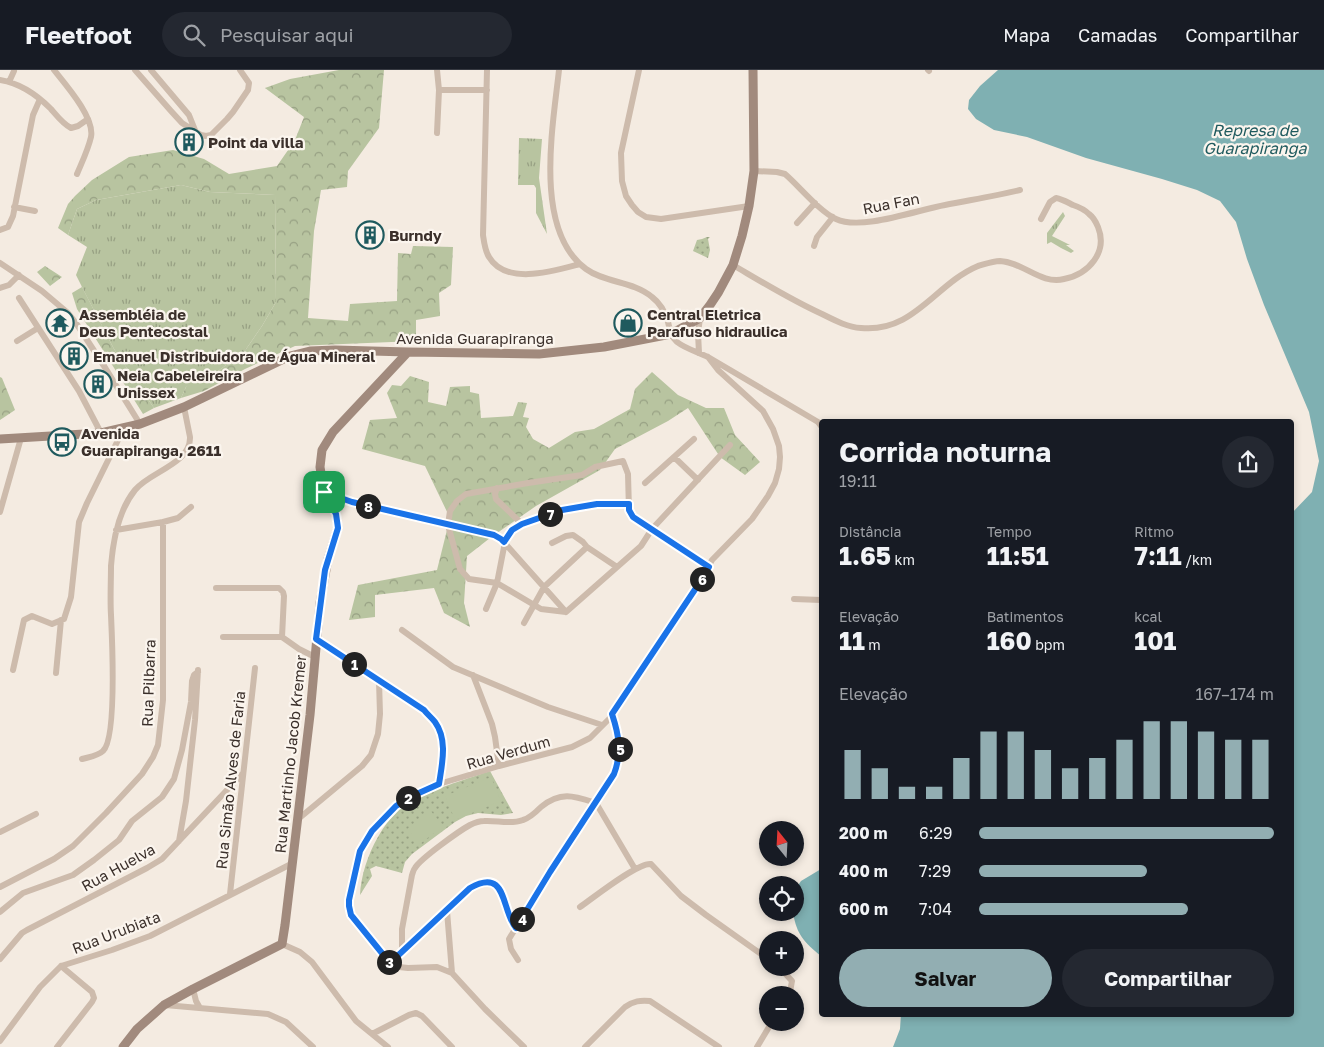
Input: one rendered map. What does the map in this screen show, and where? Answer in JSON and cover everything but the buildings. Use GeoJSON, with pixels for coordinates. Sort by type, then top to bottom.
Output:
{"type":"FeatureCollection","features":[{"type":"Feature","properties":{"kind":"main road","name":"Avenida Guarapiranga"},"geometry":{"type":"LineString","coordinates":[[0,439],[101,433],[140,424],[184,408],[299,353],[334,350],[539,354],[604,348],[671,334],[700,318],[718,293],[733,265],[742,236],[754,171],[752,70]]}},
{"type":"Feature","properties":{"kind":"main road","name":"Rua Martinho Jacob Kremer"},"geometry":{"type":"LineString","coordinates":[[282,944],[293,863],[325,570],[338,528],[336,514],[324,492],[320,467],[322,450],[333,432],[408,352]]}},
{"type":"Feature","properties":{"kind":"main road"},"geometry":{"type":"LineString","coordinates":[[123,1047],[137,1029],[164,1005],[282,944]]}},
{"type":"Feature","properties":{"kind":"street"},"geometry":{"type":"LineString","coordinates":[[54,70],[76,98],[88,119],[91,138],[77,174]]}},
{"type":"Feature","properties":{"kind":"street"},"geometry":{"type":"LineString","coordinates":[[135,70],[182,123],[201,135],[206,136],[211,135],[234,112],[249,86],[247,79],[240,70]]}},
{"type":"Feature","properties":{"kind":"street"},"geometry":{"type":"LineString","coordinates":[[151,70],[189,115],[195,130]]}},
{"type":"Feature","properties":{"kind":"street"},"geometry":{"type":"LineString","coordinates":[[437,70],[439,90],[437,133]]}},
{"type":"Feature","properties":{"kind":"street"},"geometry":{"type":"LineString","coordinates":[[487,70],[483,235],[488,256],[499,268],[518,274],[550,272],[580,264]]}},
{"type":"Feature","properties":{"kind":"street"},"geometry":{"type":"LineString","coordinates":[[559,70],[549,173],[554,210],[563,240],[570,252],[588,271],[644,291],[654,298],[662,308],[671,334],[677,342],[708,357],[819,423]]}},
{"type":"Feature","properties":{"kind":"street"},"geometry":{"type":"LineString","coordinates":[[639,70],[621,153],[622,181],[626,196],[632,205],[646,217],[661,219],[749,206]]}},
{"type":"Feature","properties":{"kind":"street"},"geometry":{"type":"LineString","coordinates":[[9,82],[14,71]]}},
{"type":"Feature","properties":{"kind":"street"},"geometry":{"type":"LineString","coordinates":[[0,80],[18,85],[40,98],[71,128],[78,126],[88,119]]}},
{"type":"Feature","properties":{"kind":"street"},"geometry":{"type":"LineString","coordinates":[[439,90],[487,90]]}},
{"type":"Feature","properties":{"kind":"street"},"geometry":{"type":"LineString","coordinates":[[0,230],[8,227],[13,216],[33,115],[40,98]]}},
{"type":"Feature","properties":{"kind":"street","name":"Rua Fan"},"geometry":{"type":"LineString","coordinates":[[754,171],[785,174],[824,211],[844,222],[854,223],[874,222],[1020,190]]}},
{"type":"Feature","properties":{"kind":"street"},"geometry":{"type":"LineString","coordinates":[[733,265],[804,306],[840,323],[860,328],[876,328],[886,326],[912,315],[957,277],[988,263],[1000,261],[1012,263],[1044,278],[1063,280],[1086,269],[1095,260],[1101,242],[1098,229],[1090,215],[1079,207],[1056,198],[1050,202],[1041,219]]}},
{"type":"Feature","properties":{"kind":"street"},"geometry":{"type":"LineString","coordinates":[[798,224],[816,203]]}},
{"type":"Feature","properties":{"kind":"street"},"geometry":{"type":"LineString","coordinates":[[14,208],[35,212]]}},
{"type":"Feature","properties":{"kind":"street"},"geometry":{"type":"LineString","coordinates":[[814,246],[816,236],[833,217]]}},
{"type":"Feature","properties":{"kind":"street"},"geometry":{"type":"LineString","coordinates":[[0,263],[59,305],[76,323],[140,424]]}},
{"type":"Feature","properties":{"kind":"street"},"geometry":{"type":"LineString","coordinates":[[0,288],[9,285],[19,275]]}},
{"type":"Feature","properties":{"kind":"street"},"geometry":{"type":"LineString","coordinates":[[19,298],[82,397],[101,433]]}},
{"type":"Feature","properties":{"kind":"street"},"geometry":{"type":"LineString","coordinates":[[699,353],[698,333],[700,318]]}},
{"type":"Feature","properties":{"kind":"street"},"geometry":{"type":"LineString","coordinates":[[17,341],[38,328]]}},
{"type":"Feature","properties":{"kind":"street","name":"Rua Verdum"},"geometry":{"type":"LineString","coordinates":[[390,963],[355,921],[350,910],[349,900],[360,851],[372,831],[396,806],[410,797],[439,784],[572,747],[590,738],[612,714],[698,585],[712,560],[752,519],[768,496],[779,469],[780,457],[779,446],[773,429],[763,411],[718,370],[708,357]]}},
{"type":"Feature","properties":{"kind":"street"},"geometry":{"type":"LineString","coordinates":[[82,758],[104,751],[111,720],[111,567],[116,530],[128,502],[137,487],[186,452],[190,442],[184,408]]}},
{"type":"Feature","properties":{"kind":"street"},"geometry":{"type":"LineString","coordinates":[[56,673],[62,620],[71,597],[79,522],[124,428]]}},
{"type":"Feature","properties":{"kind":"street"},"geometry":{"type":"LineString","coordinates":[[0,512],[21,438]]}},
{"type":"Feature","properties":{"kind":"street"},"geometry":{"type":"LineString","coordinates":[[645,483],[694,439]]}},
{"type":"Feature","properties":{"kind":"street"},"geometry":{"type":"LineString","coordinates":[[566,612],[641,546],[652,530],[730,445]]}},
{"type":"Feature","properties":{"kind":"street"},"geometry":{"type":"LineString","coordinates":[[674,457],[698,480]]}},
{"type":"Feature","properties":{"kind":"street"},"geometry":{"type":"LineString","coordinates":[[566,612],[541,608],[497,583],[469,579],[463,574],[448,525],[450,510],[457,501],[466,494],[582,475],[595,467],[623,461],[628,474],[629,510],[633,517],[709,567]]}},
{"type":"Feature","properties":{"kind":"street"},"geometry":{"type":"LineString","coordinates":[[497,488],[496,499],[522,524]]}},
{"type":"Feature","properties":{"kind":"street"},"geometry":{"type":"LineString","coordinates":[[324,492],[352,502],[494,535],[504,542],[566,612]]}},
{"type":"Feature","properties":{"kind":"street"},"geometry":{"type":"LineString","coordinates":[[486,608],[497,583],[504,542],[512,530],[522,524],[562,510],[597,504],[629,504]]}},
{"type":"Feature","properties":{"kind":"street"},"geometry":{"type":"LineString","coordinates":[[116,530],[178,518],[191,507]]}},
{"type":"Feature","properties":{"kind":"street","name":"Rua Pilbarra"},"geometry":{"type":"LineString","coordinates":[[0,887],[54,859],[73,846],[142,774],[153,757],[158,744],[163,700],[163,522]]}},
{"type":"Feature","properties":{"kind":"street"},"geometry":{"type":"LineString","coordinates":[[552,543],[566,536],[573,535],[617,567]]}},
{"type":"Feature","properties":{"kind":"street"},"geometry":{"type":"LineString","coordinates":[[524,624],[544,587],[587,547]]}},
{"type":"Feature","properties":{"kind":"street"},"geometry":{"type":"LineString","coordinates":[[216,588],[279,588],[284,596],[282,637]]}},
{"type":"Feature","properties":{"kind":"street"},"geometry":{"type":"LineString","coordinates":[[794,599],[819,600]]}},
{"type":"Feature","properties":{"kind":"street"},"geometry":{"type":"LineString","coordinates":[[13,670],[24,620],[32,616],[52,624],[62,620]]}},
{"type":"Feature","properties":{"kind":"street"},"geometry":{"type":"LineString","coordinates":[[402,630],[454,667],[548,707],[602,725]]}},
{"type":"Feature","properties":{"kind":"street"},"geometry":{"type":"LineString","coordinates":[[223,637],[282,637],[315,658]]}},
{"type":"Feature","properties":{"kind":"street"},"geometry":{"type":"LineString","coordinates":[[316,639],[424,710],[435,722],[442,740],[443,755],[439,784]]}},
{"type":"Feature","properties":{"kind":"street","name":"Rua Simão Alves de Faria"},"geometry":{"type":"LineString","coordinates":[[230,894],[254,668]]}},
{"type":"Feature","properties":{"kind":"street"},"geometry":{"type":"LineString","coordinates":[[0,912],[23,893],[73,875],[119,840],[132,821],[162,797],[174,778],[182,750],[192,681],[198,670],[195,720],[186,801],[178,843]]}},
{"type":"Feature","properties":{"kind":"street"},"geometry":{"type":"LineString","coordinates":[[473,675],[496,737],[499,766]]}},
{"type":"Feature","properties":{"kind":"street"},"geometry":{"type":"LineString","coordinates":[[297,820],[362,766],[371,755],[376,743],[379,727],[380,681]]}},
{"type":"Feature","properties":{"kind":"street"},"geometry":{"type":"LineString","coordinates":[[518,960],[511,949],[509,939],[614,774],[619,760],[620,740],[612,714]]}},
{"type":"Feature","properties":{"kind":"street","name":"Rua Huelva"},"geometry":{"type":"LineString","coordinates":[[0,959],[22,933],[162,859],[243,773]]}},
{"type":"Feature","properties":{"kind":"street"},"geometry":{"type":"LineString","coordinates":[[402,951],[402,929],[415,868],[426,857],[476,822],[522,821],[558,797],[575,797],[596,803],[635,869]]}},
{"type":"Feature","properties":{"kind":"street"},"geometry":{"type":"LineString","coordinates":[[0,832],[36,814]]}},
{"type":"Feature","properties":{"kind":"street","name":"Rua Urubiata"},"geometry":{"type":"LineString","coordinates":[[0,1041],[40,987],[60,966],[137,941],[293,863]]}},
{"type":"Feature","properties":{"kind":"street"},"geometry":{"type":"LineString","coordinates":[[580,907],[635,869],[651,864],[681,896],[759,953]]}},
{"type":"Feature","properties":{"kind":"street"},"geometry":{"type":"LineString","coordinates":[[516,928],[509,917],[498,886],[492,883],[476,885],[470,888],[390,963],[399,967],[437,968],[452,973],[524,1047]]}},
{"type":"Feature","properties":{"kind":"street"},"geometry":{"type":"LineString","coordinates":[[447,911],[452,973]]}},
{"type":"Feature","properties":{"kind":"street"},"geometry":{"type":"LineString","coordinates":[[282,944],[300,952],[312,962],[356,1021],[388,1047]]}},
{"type":"Feature","properties":{"kind":"street"},"geometry":{"type":"LineString","coordinates":[[57,1047],[94,998],[92,992],[60,966]]}},
{"type":"Feature","properties":{"kind":"street"},"geometry":{"type":"LineString","coordinates":[[193,989],[200,1008]]}},
{"type":"Feature","properties":{"kind":"street"},"geometry":{"type":"LineString","coordinates":[[584,1047],[625,1007],[632,1002],[640,1000],[650,1001],[719,1047]]}},
{"type":"Feature","properties":{"kind":"street"},"geometry":{"type":"LineString","coordinates":[[164,1005],[268,1014],[278,1017],[293,1027],[313,1047]]}},
{"type":"Feature","properties":{"kind":"street"},"geometry":{"type":"LineString","coordinates":[[372,1034],[409,1014],[416,1013],[422,1016],[452,1047]]}},
{"type":"Feature","properties":{"kind":"street"},"geometry":{"type":"LineString","coordinates":[[757,1047],[767,1031]]}},
{"type":"Feature","properties":{"kind":"green space"},"geometry":{"type":"Polygon","coordinates":[[[339,70],[384,70],[379,128],[348,171],[347,187],[321,190],[314,231],[308,318],[348,321],[350,304],[397,301],[398,253],[411,254],[413,246],[453,247],[451,285],[439,293],[440,316],[416,320],[416,341],[295,346],[245,369],[204,391],[181,398],[186,387],[200,370],[218,371],[244,352],[276,302],[275,195],[210,192],[181,185],[96,200],[77,209],[68,235],[58,228],[68,204],[92,180],[129,157],[173,150],[204,159],[229,174],[277,166],[295,140],[304,117],[265,88],[290,79],[339,70]]]}},
{"type":"Feature","properties":{"kind":"green space"},"geometry":{"type":"Polygon","coordinates":[[[519,138],[542,139],[539,178],[547,234],[536,213],[536,188],[534,185],[518,185],[519,138]]]}},
{"type":"Feature","properties":{"kind":"green space"},"geometry":{"type":"Polygon","coordinates":[[[181,185],[210,192],[275,195],[276,302],[244,352],[218,371],[186,387],[181,398],[154,408],[114,349],[76,275],[87,247],[68,235],[77,209],[96,200],[181,185]]]}},
{"type":"Feature","properties":{"kind":"green space"},"geometry":{"type":"Polygon","coordinates":[[[1063,212],[1065,216],[1052,236],[1070,245],[1066,245],[1074,251],[1071,253],[1051,242],[1047,244],[1047,233],[1063,212]]]}},
{"type":"Feature","properties":{"kind":"green space"},"geometry":{"type":"Polygon","coordinates":[[[710,237],[708,239],[710,250],[708,258],[693,251],[697,240],[710,237]]]}},
{"type":"Feature","properties":{"kind":"green space"},"geometry":{"type":"Polygon","coordinates":[[[45,266],[62,277],[50,286],[37,272],[45,266]]]}},
{"type":"Feature","properties":{"kind":"green space"},"geometry":{"type":"Polygon","coordinates":[[[82,287],[114,349],[154,408],[143,414],[77,309],[72,293],[82,287]]]}},
{"type":"Feature","properties":{"kind":"green space"},"geometry":{"type":"Polygon","coordinates":[[[652,372],[678,395],[706,408],[724,408],[735,435],[760,462],[745,475],[720,457],[688,408],[668,421],[615,449],[600,470],[536,506],[467,556],[464,603],[470,627],[444,613],[434,588],[375,595],[375,617],[349,620],[358,585],[437,570],[450,518],[425,466],[362,449],[370,420],[397,418],[387,393],[392,385],[401,386],[410,376],[429,382],[428,402],[446,406],[450,387],[470,386],[470,392],[479,394],[481,418],[513,416],[518,402],[527,403],[523,417],[529,418],[526,427],[533,439],[549,448],[575,432],[594,429],[630,409],[635,389],[652,372]]]}},
{"type":"Feature","properties":{"kind":"green space"},"geometry":{"type":"Polygon","coordinates":[[[0,377],[15,410],[0,420],[0,377]]]}},
{"type":"Feature","properties":{"kind":"green space"},"geometry":{"type":"Polygon","coordinates":[[[490,771],[513,813],[501,815],[478,813],[466,816],[412,854],[405,862],[402,873],[376,866],[370,869],[372,876],[360,895],[365,866],[371,851],[387,823],[397,811],[408,801],[424,793],[490,771]]]}},
{"type":"Feature","properties":{"kind":"green space"},"geometry":{"type":"Polygon","coordinates":[[[491,777],[501,801],[455,820],[445,796],[491,777]]]}},
{"type":"Feature","properties":{"kind":"green space"},"geometry":{"type":"Polygon","coordinates":[[[430,810],[443,826],[420,844],[407,829],[430,810]]]}},
{"type":"Feature","properties":{"kind":"water","name":"Represa de Guarapiranga"},"geometry":{"type":"Polygon","coordinates":[[[998,70],[1324,70],[1324,1047],[893,1047],[900,1029],[901,1017],[1294,1017],[1294,511],[1312,492],[1319,461],[1309,412],[1264,305],[1236,222],[1220,201],[1197,190],[1162,179],[1086,158],[1027,137],[994,130],[976,119],[968,109],[969,100],[980,86],[998,70]]]}},
{"type":"Feature","properties":{"kind":"water"},"geometry":{"type":"Polygon","coordinates":[[[819,870],[819,954],[804,940],[804,931],[798,931],[795,921],[804,921],[804,879],[819,870]]]}},
{"type":"Feature","properties":{"kind":"place","name":"Point da villa"},"geometry":{"type":"Point","coordinates":[189,142]}},
{"type":"Feature","properties":{"kind":"place","name":"Burndy"},"geometry":{"type":"Point","coordinates":[370,235]}},
{"type":"Feature","properties":{"kind":"place","name":"Assembléia de Deus Pentecostal"},"geometry":{"type":"Point","coordinates":[60,323]}},
{"type":"Feature","properties":{"kind":"place","name":"Central Eletrica Parafuso hidraulica"},"geometry":{"type":"Point","coordinates":[628,323]}},
{"type":"Feature","properties":{"kind":"place","name":"Emanuel Distribuidora de Água Mineral"},"geometry":{"type":"Point","coordinates":[74,356]}},
{"type":"Feature","properties":{"kind":"place","name":"Neia Cabeleireira Unissex"},"geometry":{"type":"Point","coordinates":[98,384]}},
{"type":"Feature","properties":{"kind":"place","name":"Avenida Guarapiranga, 2611"},"geometry":{"type":"Point","coordinates":[62,442]}},
{"type":"Feature","properties":{"kind":"route"},"geometry":{"type":"LineString","coordinates":[[324,492],[352,502],[494,535],[504,542],[512,530],[522,524],[562,510],[597,504],[629,504],[629,510],[633,517],[709,567],[612,714],[620,740],[619,760],[614,774],[516,928],[509,917],[498,886],[492,883],[476,885],[470,888],[390,963],[351,915],[349,900],[360,851],[372,831],[396,806],[410,797],[439,784],[443,755],[439,730],[435,722],[424,710],[316,639],[325,570],[338,528],[336,514],[324,492]]}}]}
